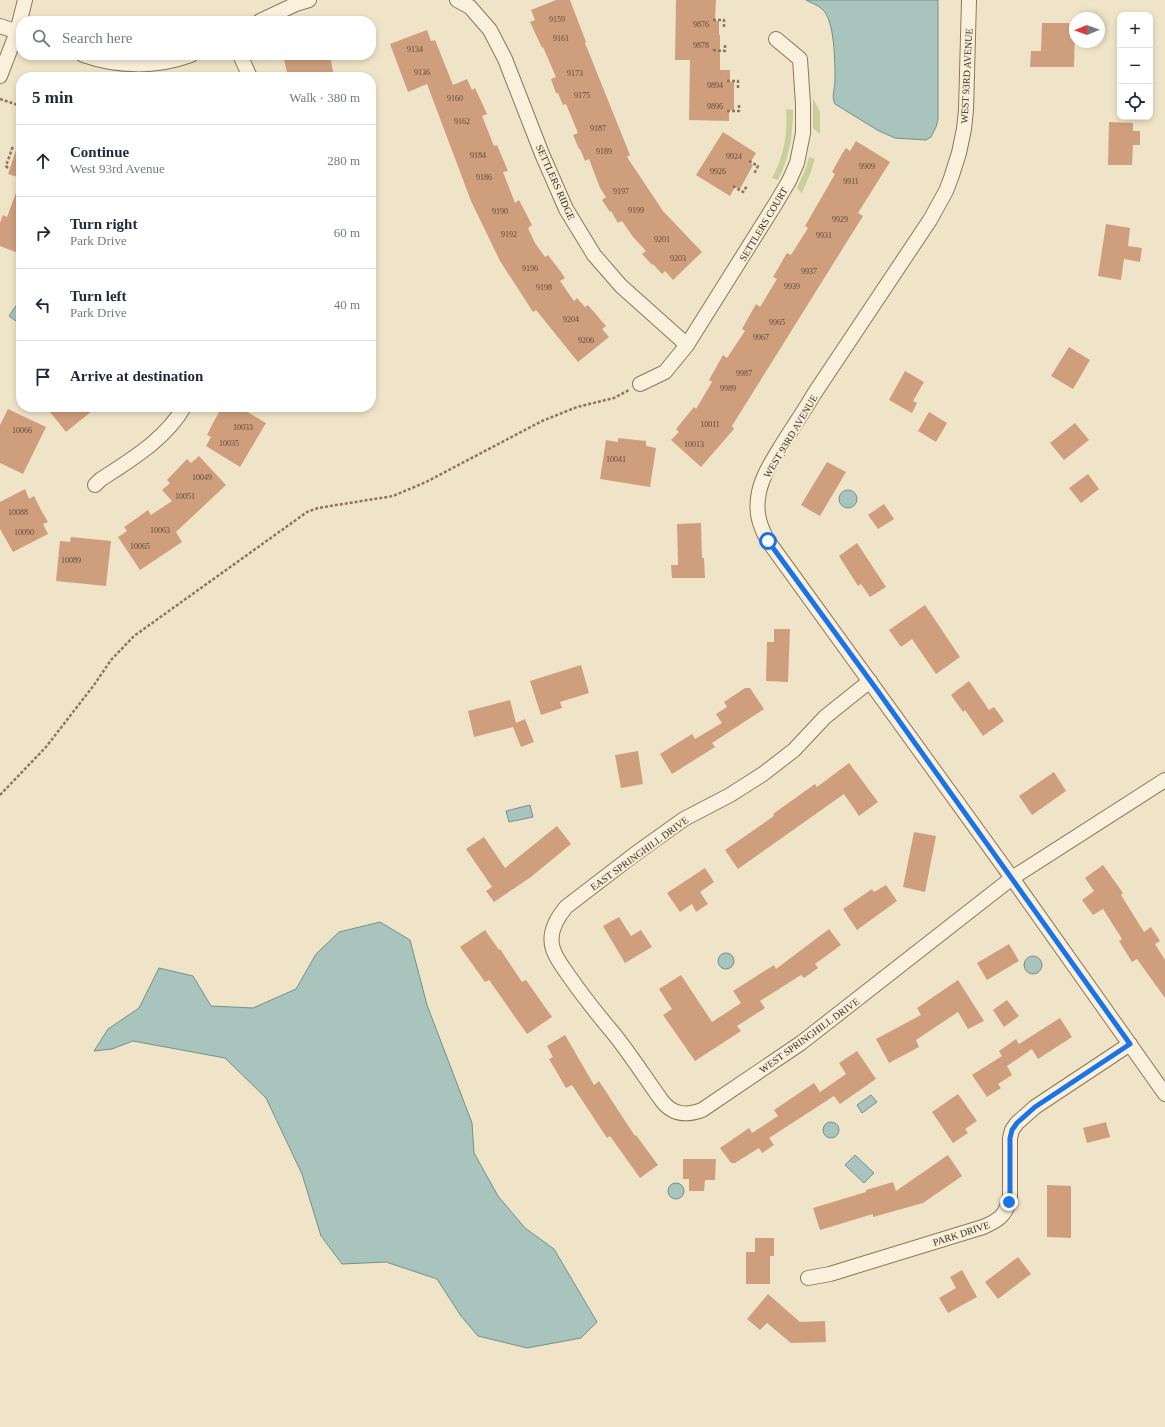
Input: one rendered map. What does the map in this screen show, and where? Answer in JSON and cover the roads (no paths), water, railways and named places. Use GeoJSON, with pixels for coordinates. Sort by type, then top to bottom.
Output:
{"type":"FeatureCollection","features":[{"type":"Feature","properties":{"kind":"street"},"geometry":{"type":"LineString","coordinates":[[22,16],[25,0]]}},
{"type":"Feature","properties":{"kind":"street"},"geometry":{"type":"LineString","coordinates":[[271,16],[296,4],[309,0]]}},
{"type":"Feature","properties":{"kind":"street","name":"SETTLERS RIDGE"},"geometry":{"type":"LineString","coordinates":[[456,0],[470,7],[490,30],[505,59],[542,154],[566,209],[592,251],[621,286],[687,345]]}},
{"type":"Feature","properties":{"kind":"street","name":"WEST 93RD AVENUE"},"geometry":{"type":"LineString","coordinates":[[969,0],[966,110],[964,129],[956,166],[946,191],[930,220],[797,420],[774,458],[762,481],[757,504],[761,528],[768,541],[870,680],[1165,1094]]}},
{"type":"Feature","properties":{"kind":"street"},"geometry":{"type":"LineString","coordinates":[[0,26],[16,31]]}},
{"type":"Feature","properties":{"kind":"street"},"geometry":{"type":"LineString","coordinates":[[0,76],[16,39]]}},
{"type":"Feature","properties":{"kind":"street","name":"SETTLERS COURT"},"geometry":{"type":"LineString","coordinates":[[640,384],[665,372],[687,345],[776,203],[797,163],[803,133],[800,59],[776,39]]}},
{"type":"Feature","properties":{"kind":"street"},"geometry":{"type":"LineString","coordinates":[[103,60],[136,65],[177,60]]}},
{"type":"Feature","properties":{"kind":"street"},"geometry":{"type":"LineString","coordinates":[[242,60],[248,72]]}},
{"type":"Feature","properties":{"kind":"street"},"geometry":{"type":"LineString","coordinates":[[95,485],[100,480],[139,455],[178,417],[181,412]]}},
{"type":"Feature","properties":{"kind":"street","name":"EAST SPRINGHILL DRIVE"},"geometry":{"type":"LineString","coordinates":[[614,1035],[561,965],[553,949],[552,936],[555,923],[560,914],[576,899],[684,819],[735,792],[763,774],[794,750],[825,717],[870,680]]}},
{"type":"Feature","properties":{"kind":"street","name":"WEST SPRINGHILL DRIVE"},"geometry":{"type":"LineString","coordinates":[[614,1035],[667,1108],[680,1113],[694,1113],[702,1110],[801,1043],[1012,878],[1165,780]]}},
{"type":"Feature","properties":{"kind":"street","name":"PARK DRIVE"},"geometry":{"type":"LineString","coordinates":[[808,1278],[830,1274],[874,1262],[983,1227],[998,1220],[1007,1208],[1009,1202],[1010,1138],[1012,1130],[1017,1123],[1035,1107],[1130,1044]]}},
{"type":"Feature","properties":{"kind":"water"},"geometry":{"type":"Polygon","coordinates":[[[806,0],[938,0],[938,120],[931,137],[926,140],[895,138],[879,131],[835,104],[833,95],[835,80],[834,53],[830,22],[822,9],[806,0]]]}},
{"type":"Feature","properties":{"kind":"water"},"geometry":{"type":"Polygon","coordinates":[[[16,306],[16,321],[9,316],[16,306]]]}},
{"type":"Feature","properties":{"kind":"water"},"geometry":{"type":"Polygon","coordinates":[[[848,490],[854,493],[857,499],[854,505],[848,508],[842,505],[839,499],[842,493],[848,490]]]}},
{"type":"Feature","properties":{"kind":"water"},"geometry":{"type":"Polygon","coordinates":[[[530,805],[533,817],[509,822],[506,811],[530,805]]]}},
{"type":"Feature","properties":{"kind":"water"},"geometry":{"type":"Polygon","coordinates":[[[380,922],[410,940],[427,1005],[472,1123],[474,1153],[498,1196],[525,1228],[554,1249],[597,1322],[581,1338],[527,1348],[478,1336],[461,1316],[437,1279],[386,1262],[342,1264],[321,1236],[302,1174],[266,1098],[225,1058],[133,1041],[112,1049],[94,1051],[108,1029],[139,1008],[159,968],[193,976],[211,1006],[253,1008],[296,989],[316,954],[339,932],[380,922]]]}},
{"type":"Feature","properties":{"kind":"water"},"geometry":{"type":"Polygon","coordinates":[[[726,953],[732,955],[734,961],[732,967],[726,969],[720,967],[718,961],[720,955],[726,953]]]}},
{"type":"Feature","properties":{"kind":"water"},"geometry":{"type":"Polygon","coordinates":[[[1033,956],[1039,959],[1042,965],[1039,971],[1033,974],[1027,971],[1024,965],[1027,959],[1033,956]]]}},
{"type":"Feature","properties":{"kind":"water"},"geometry":{"type":"Polygon","coordinates":[[[871,1095],[877,1102],[862,1113],[857,1105],[871,1095]]]}},
{"type":"Feature","properties":{"kind":"water"},"geometry":{"type":"Polygon","coordinates":[[[831,1122],[837,1124],[839,1130],[837,1136],[831,1138],[825,1136],[823,1130],[825,1124],[831,1122]]]}},
{"type":"Feature","properties":{"kind":"water"},"geometry":{"type":"Polygon","coordinates":[[[855,1155],[874,1173],[864,1183],[845,1165],[855,1155]]]}},
{"type":"Feature","properties":{"kind":"water"},"geometry":{"type":"Polygon","coordinates":[[[676,1183],[682,1185],[684,1191],[682,1197],[676,1199],[670,1197],[668,1191],[670,1185],[676,1183]]]}}]}
